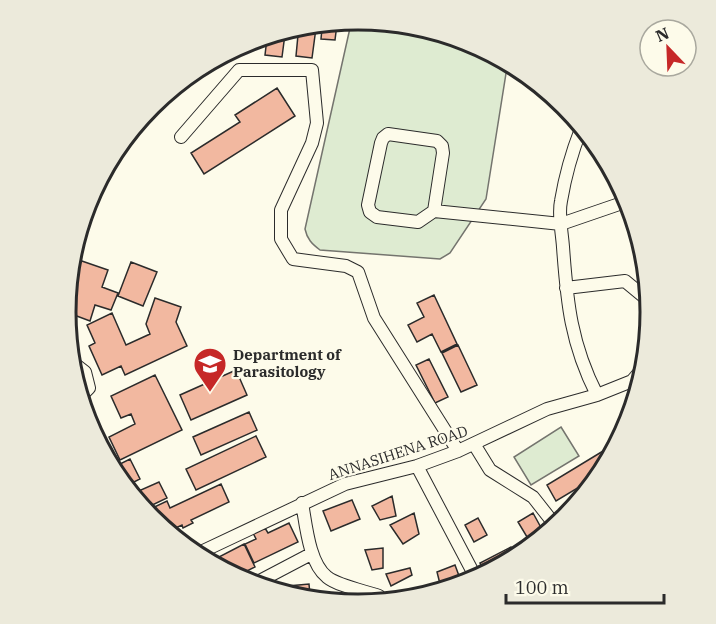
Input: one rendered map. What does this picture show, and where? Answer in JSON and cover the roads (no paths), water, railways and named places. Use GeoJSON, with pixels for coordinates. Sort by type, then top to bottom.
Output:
{"type":"FeatureCollection","features":[{"type":"Feature","properties":{"kind":"street"},"geometry":{"type":"LineString","coordinates":[[181,137],[239,70],[312,70],[317,123],[312,143],[281,210],[281,238],[293,259],[346,266],[358,272],[374,318],[458,451]]}},
{"type":"Feature","properties":{"kind":"street"},"geometry":{"type":"LineString","coordinates":[[434,211],[443,153],[442,146],[437,141],[388,134],[381,143],[368,204],[370,212],[377,216],[418,222],[434,211],[561,224],[584,218],[619,203]]}},
{"type":"Feature","properties":{"kind":"street"},"geometry":{"type":"LineString","coordinates":[[579,136],[560,203],[561,224],[566,288],[574,340],[585,372],[597,395]]}},
{"type":"Feature","properties":{"kind":"street"},"geometry":{"type":"LineString","coordinates":[[566,288],[625,281],[639,292]]}},
{"type":"Feature","properties":{"kind":"street"},"geometry":{"type":"LineString","coordinates":[[82,369],[85,372],[89,388],[87,390]]}},
{"type":"Feature","properties":{"kind":"street","name":"ANNASIHENA ROAD"},"geometry":{"type":"LineString","coordinates":[[206,549],[345,484],[417,466],[458,451],[547,410],[597,395],[631,381]]}},
{"type":"Feature","properties":{"kind":"street"},"geometry":{"type":"LineString","coordinates":[[474,444],[489,470],[533,497],[550,518]]}},
{"type":"Feature","properties":{"kind":"street"},"geometry":{"type":"LineString","coordinates":[[417,466],[472,570]]}},
{"type":"Feature","properties":{"kind":"street"},"geometry":{"type":"LineString","coordinates":[[302,503],[311,554],[326,577],[371,593]]}},
{"type":"Feature","properties":{"kind":"street"},"geometry":{"type":"LineString","coordinates":[[265,578],[311,554]]}},
{"type":"Feature","properties":{"kind":"place","name":"Department of Parasitology"},"geometry":{"type":"Point","coordinates":[210,393]}}]}
